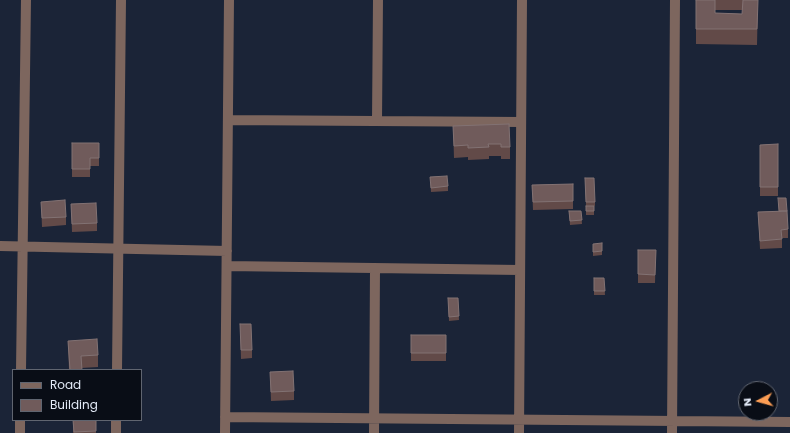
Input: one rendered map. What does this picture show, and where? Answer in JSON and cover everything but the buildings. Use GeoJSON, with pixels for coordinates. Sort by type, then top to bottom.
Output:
{"type":"FeatureCollection","features":[{"type":"Feature","properties":{"kind":"street"},"geometry":{"type":"LineString","coordinates":[[21,369],[26,0]]}},
{"type":"Feature","properties":{"kind":"street"},"geometry":{"type":"LineString","coordinates":[[117,369],[121,0]]}},
{"type":"Feature","properties":{"kind":"street"},"geometry":{"type":"LineString","coordinates":[[225,433],[229,0]]}},
{"type":"Feature","properties":{"kind":"street"},"geometry":{"type":"LineString","coordinates":[[377,121],[378,0]]}},
{"type":"Feature","properties":{"kind":"street"},"geometry":{"type":"LineString","coordinates":[[519,433],[522,0]]}},
{"type":"Feature","properties":{"kind":"street"},"geometry":{"type":"LineString","coordinates":[[672,433],[675,0]]}},
{"type":"Feature","properties":{"kind":"street"},"geometry":{"type":"LineString","coordinates":[[228,120],[521,122]]}},
{"type":"Feature","properties":{"kind":"street"},"geometry":{"type":"LineString","coordinates":[[0,246],[227,251]]}},
{"type":"Feature","properties":{"kind":"street"},"geometry":{"type":"LineString","coordinates":[[227,266],[520,270]]}},
{"type":"Feature","properties":{"kind":"street"},"geometry":{"type":"LineString","coordinates":[[374,433],[375,268]]}},
{"type":"Feature","properties":{"kind":"street"},"geometry":{"type":"LineString","coordinates":[[225,417],[790,422]]}},
{"type":"Feature","properties":{"kind":"street"},"geometry":{"type":"LineString","coordinates":[[20,421],[20,433]]}},
{"type":"Feature","properties":{"kind":"street"},"geometry":{"type":"LineString","coordinates":[[116,421],[116,433]]}}]}
